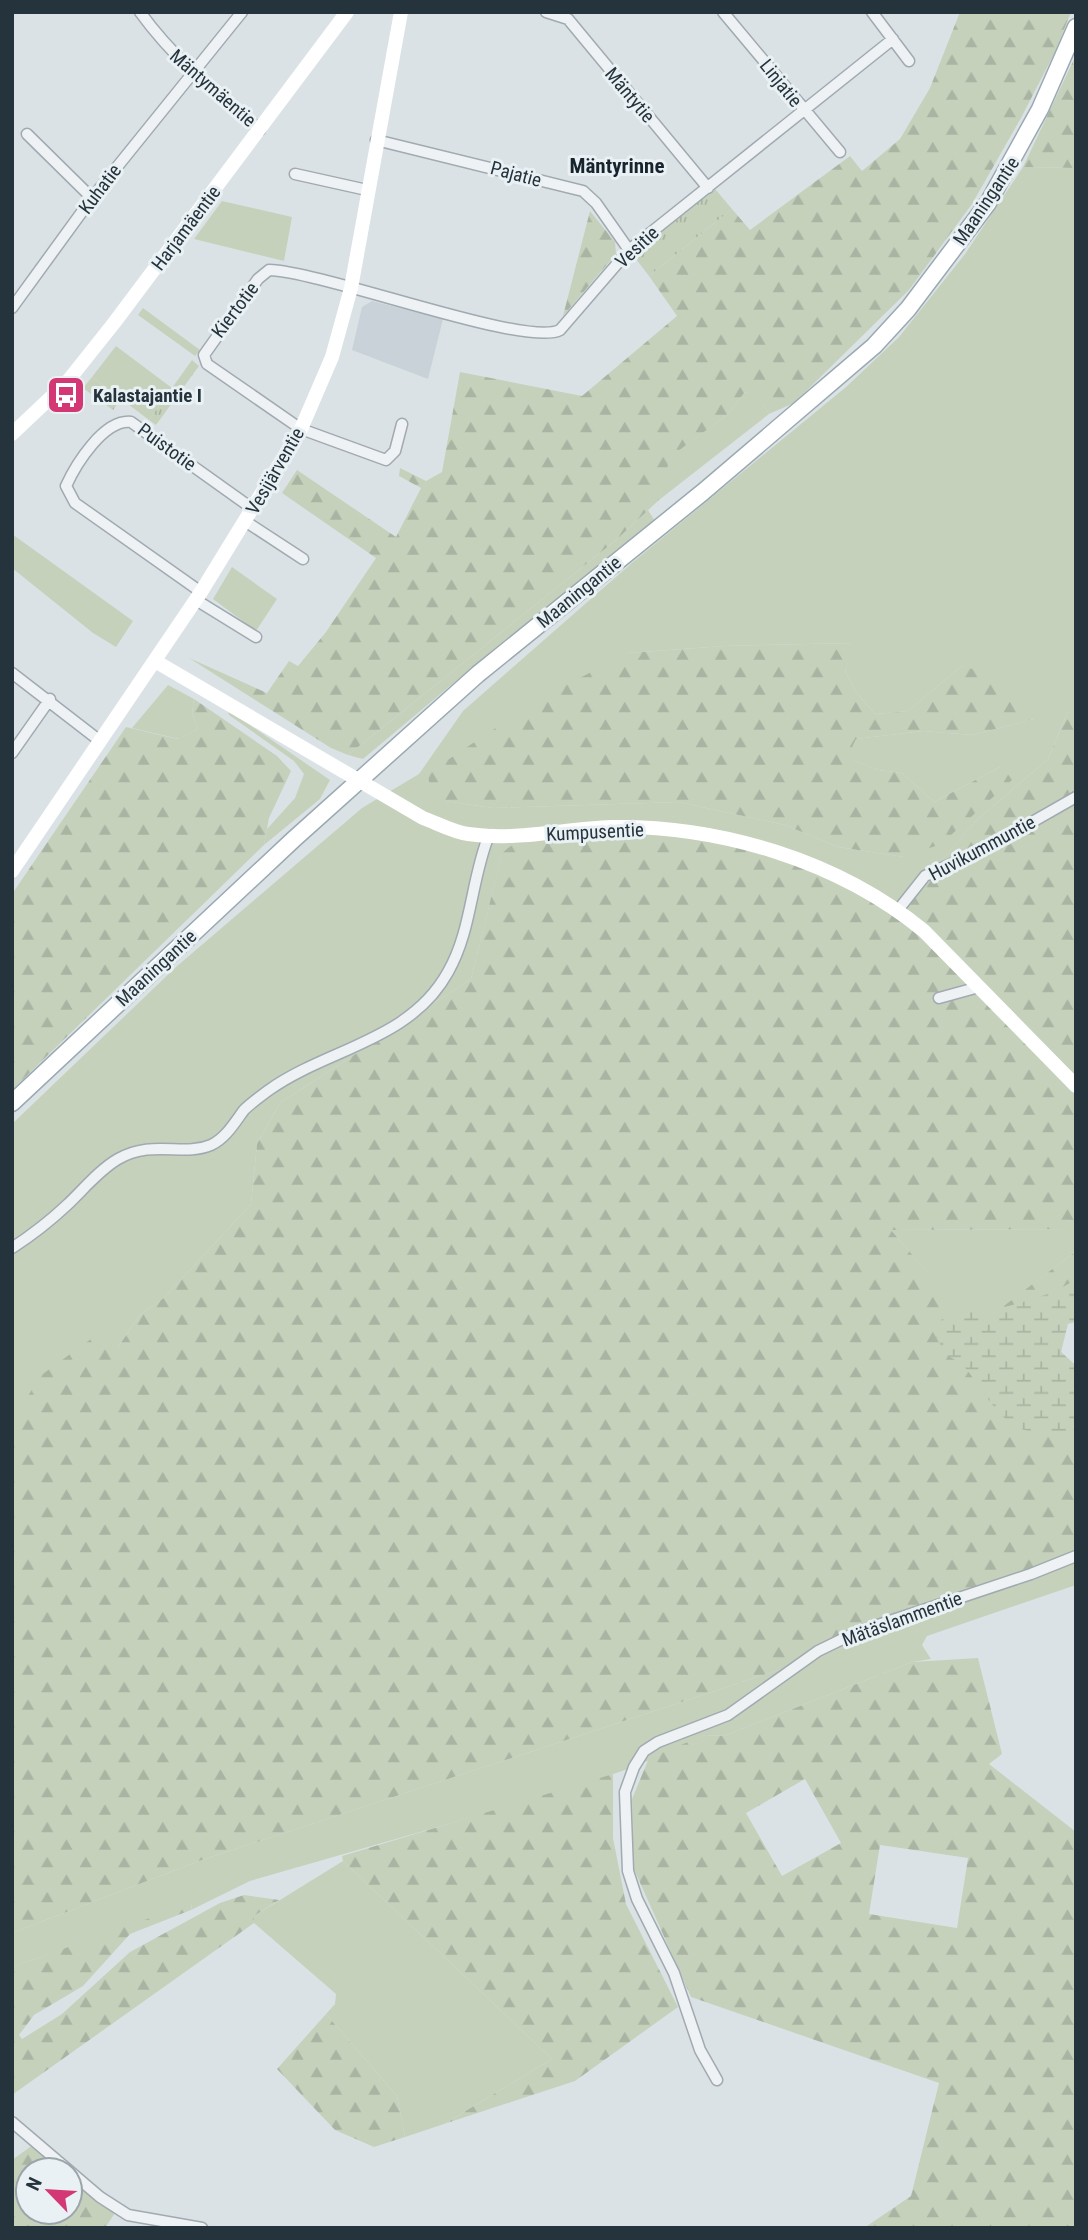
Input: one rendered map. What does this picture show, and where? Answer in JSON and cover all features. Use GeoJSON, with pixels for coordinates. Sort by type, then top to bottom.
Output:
{"type":"FeatureCollection","features":[{"type":"Feature","properties":{"kind":"main road","name":"Maaningantie"},"geometry":{"type":"LineString","coordinates":[[12,1103],[293,838],[478,674],[746,457],[874,346],[908,309],[988,203],[1040,109],[1076,27]]}},
{"type":"Feature","properties":{"kind":"street","name":"Mäntymäentie"},"geometry":{"type":"LineString","coordinates":[[140,12],[163,44],[192,74],[260,130]]}},
{"type":"Feature","properties":{"kind":"street","name":"Kuhatie"},"geometry":{"type":"LineString","coordinates":[[12,308],[92,198],[242,12]]}},
{"type":"Feature","properties":{"kind":"street","name":"Harjamäentie"},"geometry":{"type":"LineString","coordinates":[[13,431],[67,382],[347,12]]}},
{"type":"Feature","properties":{"kind":"street","name":"Vesijärventie"},"geometry":{"type":"LineString","coordinates":[[12,871],[199,596],[301,429],[332,357],[351,288],[401,12]]}},
{"type":"Feature","properties":{"kind":"street","name":"Linjatie"},"geometry":{"type":"LineString","coordinates":[[723,12],[840,152]]}},
{"type":"Feature","properties":{"kind":"street"},"geometry":{"type":"LineString","coordinates":[[872,12],[909,61]]}},
{"type":"Feature","properties":{"kind":"street","name":"Mäntytie"},"geometry":{"type":"LineString","coordinates":[[553,13],[568,19],[708,188]]}},
{"type":"Feature","properties":{"kind":"street","name":"Vesitie"},"geometry":{"type":"LineString","coordinates":[[351,288],[521,332],[551,335],[559,330],[629,250],[893,39]]}},
{"type":"Feature","properties":{"kind":"street"},"geometry":{"type":"LineString","coordinates":[[27,134],[92,198]]}},
{"type":"Feature","properties":{"kind":"street","name":"Pajatie"},"geometry":{"type":"LineString","coordinates":[[376,140],[583,191],[596,203],[629,250]]}},
{"type":"Feature","properties":{"kind":"street"},"geometry":{"type":"LineString","coordinates":[[295,174],[367,190]]}},
{"type":"Feature","properties":{"kind":"street","name":"Kiertotie"},"geometry":{"type":"LineString","coordinates":[[301,429],[207,364],[204,355],[258,279],[269,270],[351,288]]}},
{"type":"Feature","properties":{"kind":"street","name":"Puistotie"},"geometry":{"type":"LineString","coordinates":[[199,596],[75,503],[66,486],[71,474],[105,432],[122,421],[131,422],[249,515]]}},
{"type":"Feature","properties":{"kind":"street"},"geometry":{"type":"LineString","coordinates":[[301,429],[386,460],[396,451],[402,424]]}},
{"type":"Feature","properties":{"kind":"street"},"geometry":{"type":"LineString","coordinates":[[249,515],[303,559]]}},
{"type":"Feature","properties":{"kind":"street"},"geometry":{"type":"LineString","coordinates":[[199,596],[256,637]]}},
{"type":"Feature","properties":{"kind":"street","name":"Kumpusentie"},"geometry":{"type":"LineString","coordinates":[[155,661],[422,818],[466,834],[523,836],[643,827],[753,845],[841,878],[898,909],[923,930],[1076,1086]]}},
{"type":"Feature","properties":{"kind":"street"},"geometry":{"type":"LineString","coordinates":[[12,673],[50,699],[100,741]]}},
{"type":"Feature","properties":{"kind":"street"},"geometry":{"type":"LineString","coordinates":[[12,753],[50,699]]}},
{"type":"Feature","properties":{"kind":"street","name":"Huvikummuntie"},"geometry":{"type":"LineString","coordinates":[[898,909],[925,876],[990,846],[1076,797]]}},
{"type":"Feature","properties":{"kind":"street"},"geometry":{"type":"LineString","coordinates":[[12,1248],[37,1230],[117,1160],[134,1152],[160,1147],[172,1149],[212,1145],[230,1130],[246,1108],[288,1077],[369,1042],[405,1021],[441,982],[453,962],[489,835]]}},
{"type":"Feature","properties":{"kind":"street"},"geometry":{"type":"LineString","coordinates":[[939,998],[979,987]]}},
{"type":"Feature","properties":{"kind":"street","name":"Mätäslammentie"},"geometry":{"type":"LineString","coordinates":[[717,2080],[700,2050],[674,1973],[637,1899],[628,1871],[625,1792],[634,1767],[644,1751],[658,1742],[728,1715],[818,1651],[857,1632],[1031,1574],[1076,1556]]}},
{"type":"Feature","properties":{"kind":"street"},"geometry":{"type":"LineString","coordinates":[[12,2122],[100,2197],[128,2215],[202,2228]]}},
{"type":"Feature","properties":{"kind":"street"},"geometry":{"type":"LineString","coordinates":[[128,2215],[132,2228]]}},
{"type":"Feature","properties":{"kind":"shaded area"},"geometry":{"type":"Polygon","coordinates":[[[372,301],[443,319],[428,379],[352,350],[362,307],[372,301]]]}},
{"type":"Feature","properties":{"kind":"green space"},"geometry":{"type":"Polygon","coordinates":[[[960,12],[1071,12],[1056,50],[1021,118],[972,204],[909,290],[794,403],[769,414],[756,395],[745,392],[727,415],[670,457],[659,500],[615,541],[348,755],[331,748],[189,658],[267,693],[289,661],[298,666],[326,632],[376,558],[282,493],[297,470],[396,537],[421,488],[399,476],[400,468],[426,481],[442,472],[460,372],[582,396],[677,316],[649,276],[732,209],[750,230],[850,156],[862,171],[900,139],[930,88],[960,12]]]}},
{"type":"Feature","properties":{"kind":"green space"},"geometry":{"type":"Polygon","coordinates":[[[1076,55],[1076,168],[1023,167],[1076,55]]]}},
{"type":"Feature","properties":{"kind":"green space"},"geometry":{"type":"Polygon","coordinates":[[[1023,167],[1076,168],[1076,724],[1068,711],[1048,759],[976,821],[898,910],[502,854],[471,979],[280,1103],[257,1144],[251,1204],[165,1297],[140,1315],[118,1347],[12,1423],[12,1124],[176,967],[362,808],[419,774],[463,711],[633,562],[846,387],[899,337],[965,254],[1023,167]],[[853,643],[724,646],[628,653],[445,801],[493,808],[679,802],[785,825],[838,847],[904,857],[1002,766],[934,802],[902,773],[879,770],[846,758],[856,739],[923,731],[972,735],[1034,719],[962,666],[908,711],[875,714],[856,692],[845,671],[853,643]]]}},
{"type":"Feature","properties":{"kind":"green space"},"geometry":{"type":"Polygon","coordinates":[[[708,188],[716,190],[732,209],[649,276],[629,250],[708,188]]]}},
{"type":"Feature","properties":{"kind":"green space"},"geometry":{"type":"Polygon","coordinates":[[[222,201],[292,217],[284,261],[194,239],[222,201]]]}},
{"type":"Feature","properties":{"kind":"green space"},"geometry":{"type":"Polygon","coordinates":[[[590,211],[615,242],[616,254],[563,316],[590,211]]]}},
{"type":"Feature","properties":{"kind":"green space"},"geometry":{"type":"Polygon","coordinates":[[[143,308],[200,350],[195,356],[138,315],[143,308]]]}},
{"type":"Feature","properties":{"kind":"green space"},"geometry":{"type":"Polygon","coordinates":[[[116,346],[172,388],[149,420],[92,377],[116,346]]]}},
{"type":"Feature","properties":{"kind":"green space"},"geometry":{"type":"Polygon","coordinates":[[[192,360],[199,366],[156,425],[149,420],[192,360]]]}},
{"type":"Feature","properties":{"kind":"green space"},"geometry":{"type":"Polygon","coordinates":[[[92,377],[121,399],[113,410],[83,388],[92,377]]]}},
{"type":"Feature","properties":{"kind":"green space"},"geometry":{"type":"Polygon","coordinates":[[[745,392],[756,394],[769,414],[659,500],[669,457],[727,415],[745,392]]]}},
{"type":"Feature","properties":{"kind":"green space"},"geometry":{"type":"Polygon","coordinates":[[[648,510],[655,521],[494,649],[363,759],[348,755],[615,541],[648,510]]]}},
{"type":"Feature","properties":{"kind":"green space"},"geometry":{"type":"Polygon","coordinates":[[[12,534],[133,621],[116,647],[93,633],[12,568],[12,534]]]}},
{"type":"Feature","properties":{"kind":"green space"},"geometry":{"type":"Polygon","coordinates":[[[232,567],[277,599],[256,631],[213,599],[232,567]]]}},
{"type":"Feature","properties":{"kind":"green space"},"geometry":{"type":"Polygon","coordinates":[[[854,643],[845,671],[856,692],[875,714],[908,711],[962,666],[1010,680],[1034,719],[972,735],[923,731],[856,739],[847,758],[879,770],[902,773],[934,802],[1002,766],[1012,780],[941,844],[904,857],[838,847],[785,825],[679,802],[493,808],[445,801],[430,791],[428,773],[541,698],[628,653],[724,646],[854,643]]]}},
{"type":"Feature","properties":{"kind":"green space"},"geometry":{"type":"Polygon","coordinates":[[[168,685],[194,699],[192,713],[198,729],[179,739],[132,728],[168,685]]]}},
{"type":"Feature","properties":{"kind":"green space"},"geometry":{"type":"Polygon","coordinates":[[[1076,692],[1076,1229],[891,1230],[975,1328],[1076,1251],[1076,1278],[1072,1282],[1061,1352],[1076,1366],[1076,1562],[809,1660],[199,1861],[12,1933],[12,1423],[40,1376],[91,1339],[118,1347],[140,1315],[165,1297],[251,1204],[257,1144],[280,1103],[471,979],[502,853],[523,836],[608,828],[753,845],[898,909],[976,821],[1048,759],[1076,692]]]}},
{"type":"Feature","properties":{"kind":"green space"},"geometry":{"type":"Polygon","coordinates":[[[194,699],[277,756],[291,771],[269,818],[264,845],[12,1090],[12,894],[126,727],[178,739],[198,729],[192,713],[194,699]]]}},
{"type":"Feature","properties":{"kind":"green space"},"geometry":{"type":"Polygon","coordinates":[[[228,710],[330,780],[320,799],[264,845],[267,829],[295,798],[304,774],[294,761],[229,715],[228,710]]]}},
{"type":"Feature","properties":{"kind":"green space"},"geometry":{"type":"Polygon","coordinates":[[[1076,1229],[1076,1251],[975,1329],[891,1230],[1076,1229]]]}},
{"type":"Feature","properties":{"kind":"green space"},"geometry":{"type":"Polygon","coordinates":[[[1076,1278],[1076,1322],[1068,1324],[1061,1352],[1076,1366],[1076,1429],[1034,1432],[1019,1428],[997,1410],[962,1364],[946,1354],[935,1335],[938,1323],[954,1314],[984,1311],[1033,1299],[1076,1278]]]}},
{"type":"Feature","properties":{"kind":"green space"},"geometry":{"type":"Polygon","coordinates":[[[1076,1560],[1076,1585],[927,1636],[922,1645],[931,1659],[912,1662],[724,1736],[705,1735],[634,1767],[560,1792],[250,1881],[191,1910],[192,1904],[12,1967],[12,1933],[199,1861],[809,1660],[1076,1560]]]}},
{"type":"Feature","properties":{"kind":"green space"},"geometry":{"type":"Polygon","coordinates":[[[978,1658],[1002,1754],[989,1764],[1076,1832],[1076,2228],[864,2228],[911,2196],[939,2083],[691,1997],[633,1867],[632,1799],[649,1758],[705,1735],[724,1736],[912,1662],[978,1658]],[[805,1779],[746,1813],[782,1876],[841,1843],[805,1779]],[[880,1845],[869,1914],[957,1928],[968,1858],[880,1845]]]}},
{"type":"Feature","properties":{"kind":"green space"},"geometry":{"type":"Polygon","coordinates":[[[613,1774],[613,1838],[626,1904],[678,2007],[575,2081],[444,2124],[552,2059],[343,1861],[342,1856],[613,1774]]]}},
{"type":"Feature","properties":{"kind":"green space"},"geometry":{"type":"Polygon","coordinates":[[[343,1861],[552,2059],[444,2124],[405,2137],[397,2096],[326,2014],[335,2004],[336,1994],[254,1923],[254,1916],[343,1861]]]}},
{"type":"Feature","properties":{"kind":"green space"},"geometry":{"type":"Polygon","coordinates":[[[244,1895],[279,1900],[254,1916],[254,1923],[12,2095],[12,1967],[192,1903],[191,1910],[130,1934],[83,1986],[34,2015],[19,2035],[22,2039],[62,2014],[130,1952],[220,1903],[244,1895]]]}},
{"type":"Feature","properties":{"kind":"green space"},"geometry":{"type":"Polygon","coordinates":[[[326,2014],[397,2096],[405,2137],[374,2147],[335,2130],[277,2069],[326,2014]]]}},
{"type":"Feature","properties":{"kind":"green space"},"geometry":{"type":"Polygon","coordinates":[[[37,2142],[54,2156],[18,2156],[37,2142]]]}},
{"type":"Feature","properties":{"kind":"green space"},"geometry":{"type":"Polygon","coordinates":[[[14,2159],[14,2226],[84,2226],[84,2182],[107,2202],[115,2213],[105,2228],[12,2228],[12,2160],[14,2159]]]}},
{"type":"Feature","properties":{"kind":"place","name":"Kalastajantie I"},"geometry":{"type":"Point","coordinates":[66,395]}},
{"type":"Feature","properties":{"kind":"district","name":"Mäntyrinne"},"geometry":{"type":"Point","coordinates":[617,166]}}]}
